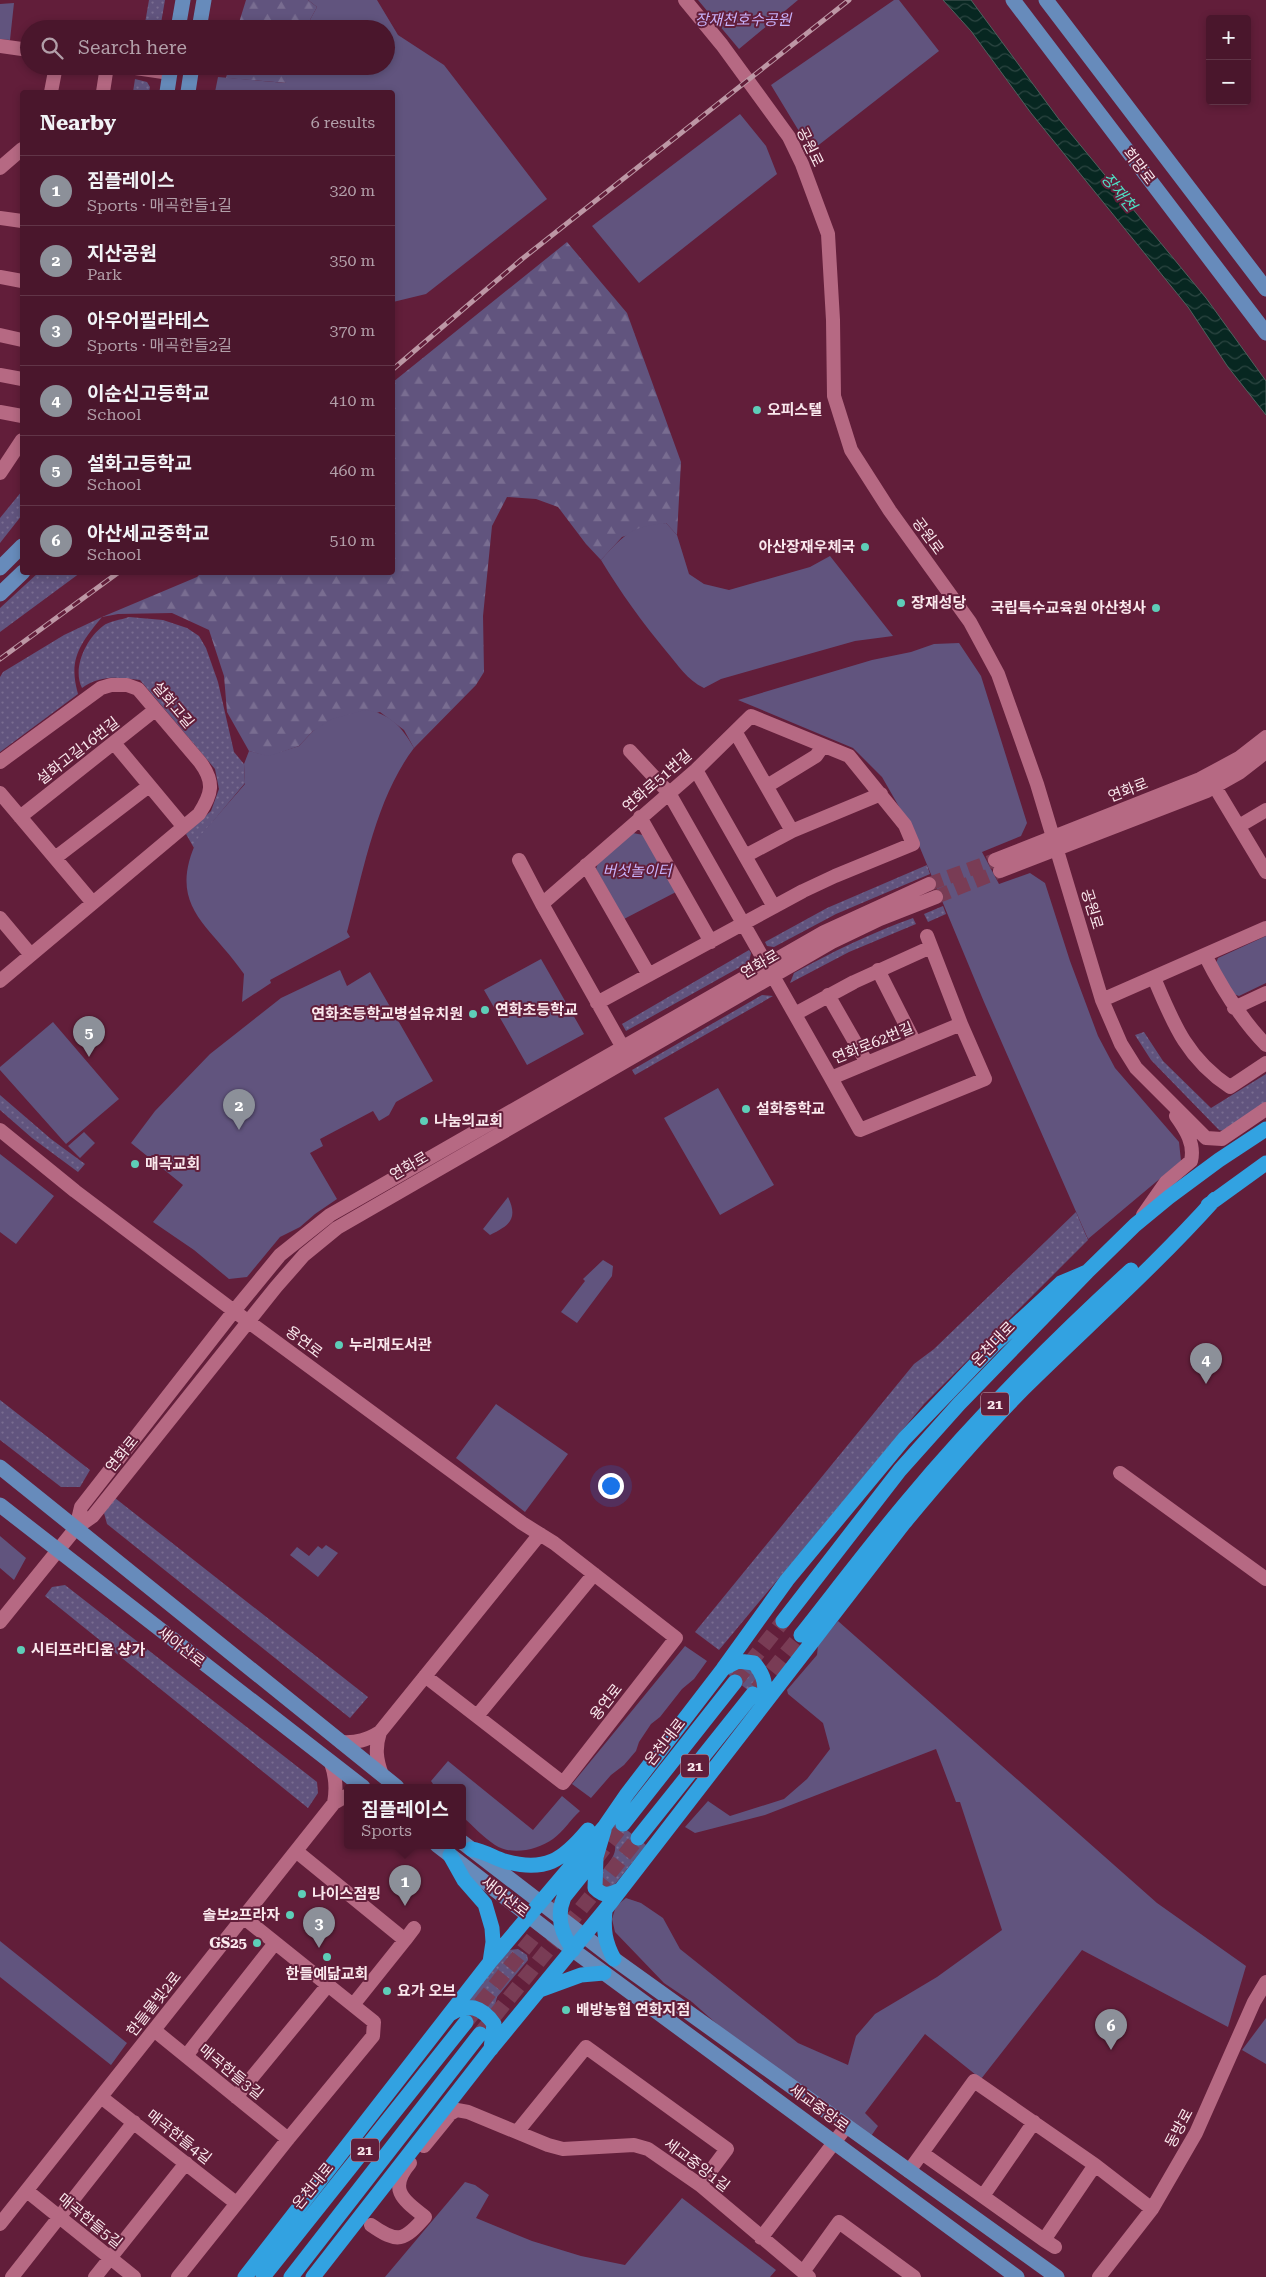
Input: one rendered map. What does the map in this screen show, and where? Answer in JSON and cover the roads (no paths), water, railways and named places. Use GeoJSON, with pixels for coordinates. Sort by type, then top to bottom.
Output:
{"type":"FeatureCollection","features":[{"type":"Feature","properties":{"kind":"highway","name":"온천대로"},"geometry":{"type":"LineString","coordinates":[[783,1621],[900,1470],[959,1404],[1087,1272],[1135,1225],[1218,1160],[1266,1129]]}},
{"type":"Feature","properties":{"kind":"highway","name":"21"},"geometry":{"type":"LineString","coordinates":[[801,1635],[905,1504],[968,1432],[1068,1328],[1161,1243],[1215,1199],[1266,1163]]}},
{"type":"Feature","properties":{"kind":"highway"},"geometry":{"type":"LineString","coordinates":[[758,1698],[941,1479],[1022,1391],[1180,1238],[1215,1199]]}},
{"type":"Feature","properties":{"kind":"highway"},"geometry":{"type":"LineString","coordinates":[[245,2277],[490,1962],[605,1826],[787,1580],[904,1438],[994,1345],[1061,1283],[1087,1272]]}},
{"type":"Feature","properties":{"kind":"highway"},"geometry":{"type":"LineString","coordinates":[[312,2277],[490,2050],[605,1910],[766,1686],[763,1674],[754,1663],[738,1661],[723,1669]]}},
{"type":"Feature","properties":{"kind":"highway","name":"온천대로"},"geometry":{"type":"LineString","coordinates":[[624,1824],[735,1682]]}},
{"type":"Feature","properties":{"kind":"highway","name":"21"},"geometry":{"type":"LineString","coordinates":[[638,1838],[758,1698]]}},
{"type":"Feature","properties":{"kind":"highway"},"geometry":{"type":"LineString","coordinates":[[467,1845],[516,1864],[553,1862],[570,1851],[612,1803],[627,1794]]}},
{"type":"Feature","properties":{"kind":"highway"},"geometry":{"type":"LineString","coordinates":[[605,1826],[596,1857],[595,1888],[601,1894],[607,1896],[620,1890]]}},
{"type":"Feature","properties":{"kind":"highway"},"geometry":{"type":"LineString","coordinates":[[450,1855],[464,1880],[485,1904],[492,1928],[493,1942],[490,1962]]}},
{"type":"Feature","properties":{"kind":"highway"},"geometry":{"type":"LineString","coordinates":[[573,1950],[566,1940],[559,1916],[564,1897],[596,1857]]}},
{"type":"Feature","properties":{"kind":"highway"},"geometry":{"type":"LineString","coordinates":[[605,1910],[603,1929],[605,1942],[614,1959]]}},
{"type":"Feature","properties":{"kind":"highway"},"geometry":{"type":"LineString","coordinates":[[539,1991],[581,1975],[604,1973]]}},
{"type":"Feature","properties":{"kind":"highway"},"geometry":{"type":"LineString","coordinates":[[448,2015],[456,2010],[471,2007],[487,2015],[494,2024],[490,2050]]}},
{"type":"Feature","properties":{"kind":"highway","name":"온천대로"},"geometry":{"type":"LineString","coordinates":[[263,2277],[466,2022]]}},
{"type":"Feature","properties":{"kind":"highway","name":"21"},"geometry":{"type":"LineString","coordinates":[[291,2277],[480,2034]]}},
{"type":"Feature","properties":{"kind":"main road"},"geometry":{"type":"LineString","coordinates":[[180,20],[183,0]]}},
{"type":"Feature","properties":{"kind":"main road"},"geometry":{"type":"LineString","coordinates":[[201,20],[204,0]]}},
{"type":"Feature","properties":{"kind":"main road","name":"희망로"},"geometry":{"type":"LineString","coordinates":[[1013,0],[1266,333]]}},
{"type":"Feature","properties":{"kind":"main road","name":"희망로"},"geometry":{"type":"LineString","coordinates":[[1046,0],[1266,289]]}},
{"type":"Feature","properties":{"kind":"main road"},"geometry":{"type":"LineString","coordinates":[[167,90],[169,75]]}},
{"type":"Feature","properties":{"kind":"main road"},"geometry":{"type":"LineString","coordinates":[[188,90],[191,75]]}},
{"type":"Feature","properties":{"kind":"main road"},"geometry":{"type":"LineString","coordinates":[[0,568],[20,548]]}},
{"type":"Feature","properties":{"kind":"main road"},"geometry":{"type":"LineString","coordinates":[[0,594],[20,575]]}},
{"type":"Feature","properties":{"kind":"main road","name":"새아산로"},"geometry":{"type":"LineString","coordinates":[[0,1467],[393,1784]]}},
{"type":"Feature","properties":{"kind":"main road","name":"새아산로"},"geometry":{"type":"LineString","coordinates":[[0,1505],[359,1784]]}},
{"type":"Feature","properties":{"kind":"main road","name":"새아산로"},"geometry":{"type":"LineString","coordinates":[[467,1845],[584,1936]]}},
{"type":"Feature","properties":{"kind":"main road","name":"새아산로"},"geometry":{"type":"LineString","coordinates":[[442,1849],[573,1950]]}},
{"type":"Feature","properties":{"kind":"main road","name":"세교중앙로"},"geometry":{"type":"LineString","coordinates":[[584,1936],[846,2127],[1057,2277]]}},
{"type":"Feature","properties":{"kind":"main road","name":"세교중앙로"},"geometry":{"type":"LineString","coordinates":[[573,1950],[1017,2277]]}},
{"type":"Feature","properties":{"kind":"street","name":"공원로"},"geometry":{"type":"LineString","coordinates":[[686,0],[722,45],[789,137],[802,164],[828,234],[833,320],[834,396],[851,450],[890,512],[970,622],[998,674],[1037,784],[1102,1000],[1121,1044],[1136,1068],[1163,1096]]}},
{"type":"Feature","properties":{"kind":"street"},"geometry":{"type":"LineString","coordinates":[[0,46],[20,49]]}},
{"type":"Feature","properties":{"kind":"street"},"geometry":{"type":"LineString","coordinates":[[52,90],[55,75]]}},
{"type":"Feature","properties":{"kind":"street"},"geometry":{"type":"LineString","coordinates":[[103,90],[106,75]]}},
{"type":"Feature","properties":{"kind":"street"},"geometry":{"type":"LineString","coordinates":[[0,168],[18,162]]}},
{"type":"Feature","properties":{"kind":"street"},"geometry":{"type":"LineString","coordinates":[[0,218],[20,221]]}},
{"type":"Feature","properties":{"kind":"street"},"geometry":{"type":"LineString","coordinates":[[0,277],[20,281]]}},
{"type":"Feature","properties":{"kind":"street"},"geometry":{"type":"LineString","coordinates":[[0,336],[20,340]]}},
{"type":"Feature","properties":{"kind":"street"},"geometry":{"type":"LineString","coordinates":[[0,375],[20,379]]}},
{"type":"Feature","properties":{"kind":"street"},"geometry":{"type":"LineString","coordinates":[[0,412],[20,416]]}},
{"type":"Feature","properties":{"kind":"street"},"geometry":{"type":"LineString","coordinates":[[0,473],[20,443]]}},
{"type":"Feature","properties":{"kind":"street","name":"설화고길"},"geometry":{"type":"LineString","coordinates":[[0,762],[101,688],[111,685],[127,685],[138,689],[209,774],[208,799],[199,814],[0,981]]}},
{"type":"Feature","properties":{"kind":"street","name":"설화고길16번길"},"geometry":{"type":"LineString","coordinates":[[20,817],[155,710]]}},
{"type":"Feature","properties":{"kind":"street","name":"연화로51번길"},"geometry":{"type":"LineString","coordinates":[[542,904],[696,770],[736,733],[751,716],[849,756],[905,825],[914,844],[835,876],[774,907]]}},
{"type":"Feature","properties":{"kind":"street"},"geometry":{"type":"LineString","coordinates":[[736,733],[792,831]]}},
{"type":"Feature","properties":{"kind":"street","name":"연화로"},"geometry":{"type":"LineString","coordinates":[[997,865],[1200,779],[1239,758],[1266,737]]}},
{"type":"Feature","properties":{"kind":"street"},"geometry":{"type":"LineString","coordinates":[[114,743],[183,826]]}},
{"type":"Feature","properties":{"kind":"street"},"geometry":{"type":"LineString","coordinates":[[767,786],[816,756],[823,746]]}},
{"type":"Feature","properties":{"kind":"street","name":"연화로"},"geometry":{"type":"LineString","coordinates":[[630,751],[669,793],[769,970]]}},
{"type":"Feature","properties":{"kind":"street","name":"연화로"},"geometry":{"type":"LineString","coordinates":[[1054,842],[1177,804],[1215,787],[1239,773],[1266,752]]}},
{"type":"Feature","properties":{"kind":"street"},"geometry":{"type":"LineString","coordinates":[[597,1004],[774,907],[696,770]]}},
{"type":"Feature","properties":{"kind":"street"},"geometry":{"type":"LineString","coordinates":[[55,858],[149,786]]}},
{"type":"Feature","properties":{"kind":"street"},"geometry":{"type":"LineString","coordinates":[[1215,787],[1266,872]]}},
{"type":"Feature","properties":{"kind":"street"},"geometry":{"type":"LineString","coordinates":[[0,793],[93,903]]}},
{"type":"Feature","properties":{"kind":"street"},"geometry":{"type":"LineString","coordinates":[[745,856],[792,831],[881,794]]}},
{"type":"Feature","properties":{"kind":"street"},"geometry":{"type":"LineString","coordinates":[[1239,826],[1266,810]]}},
{"type":"Feature","properties":{"kind":"street"},"geometry":{"type":"LineString","coordinates":[[640,817],[710,942]]}},
{"type":"Feature","properties":{"kind":"street"},"geometry":{"type":"LineString","coordinates":[[519,860],[597,1004],[622,1046]]}},
{"type":"Feature","properties":{"kind":"street"},"geometry":{"type":"LineString","coordinates":[[586,865],[649,975]]}},
{"type":"Feature","properties":{"kind":"street","name":"연화로"},"geometry":{"type":"LineString","coordinates":[[76,1528],[93,1516],[304,1255],[338,1228],[769,970],[824,932],[929,884]]}},
{"type":"Feature","properties":{"kind":"street","name":"연화로"},"geometry":{"type":"LineString","coordinates":[[76,1528],[81,1507],[234,1311],[280,1255],[330,1215],[622,1046],[769,970],[880,919],[936,897]]}},
{"type":"Feature","properties":{"kind":"street"},"geometry":{"type":"LineString","coordinates":[[0,918],[31,956]]}},
{"type":"Feature","properties":{"kind":"street"},"geometry":{"type":"LineString","coordinates":[[1102,1000],[1266,928]]}},
{"type":"Feature","properties":{"kind":"street"},"geometry":{"type":"LineString","coordinates":[[795,1014],[929,942],[985,1079],[860,1130],[831,1078]]}},
{"type":"Feature","properties":{"kind":"street"},"geometry":{"type":"LineString","coordinates":[[1205,956],[1234,1008],[1266,1045]]}},
{"type":"Feature","properties":{"kind":"street","name":"연화로62번길"},"geometry":{"type":"LineString","coordinates":[[769,970],[831,1078],[961,1024]]}},
{"type":"Feature","properties":{"kind":"street"},"geometry":{"type":"LineString","coordinates":[[878,970],[915,1043]]}},
{"type":"Feature","properties":{"kind":"street"},"geometry":{"type":"LineString","coordinates":[[1154,978],[1177,1031],[1196,1057],[1222,1082],[1230,1087],[1266,1063]]}},
{"type":"Feature","properties":{"kind":"street"},"geometry":{"type":"LineString","coordinates":[[1234,1008],[1266,993]]}},
{"type":"Feature","properties":{"kind":"street"},"geometry":{"type":"LineString","coordinates":[[828,995],[867,1063]]}},
{"type":"Feature","properties":{"kind":"street"},"geometry":{"type":"LineString","coordinates":[[1163,1096],[1206,1138],[1222,1139],[1266,1109]]}},
{"type":"Feature","properties":{"kind":"street"},"geometry":{"type":"LineString","coordinates":[[1135,1225],[1166,1182],[1191,1161],[1194,1150],[1185,1130],[1163,1096]]}},
{"type":"Feature","properties":{"kind":"street","name":"용연로"},"geometry":{"type":"LineString","coordinates":[[0,1130],[76,1191],[234,1311],[482,1494],[540,1534],[676,1638],[563,1783],[425,1676]]}},
{"type":"Feature","properties":{"kind":"street"},"geometry":{"type":"LineString","coordinates":[[1120,1473],[1266,1579]]}},
{"type":"Feature","properties":{"kind":"street"},"geometry":{"type":"LineString","coordinates":[[0,1622],[76,1528]]}},
{"type":"Feature","properties":{"kind":"street"},"geometry":{"type":"LineString","coordinates":[[342,1742],[355,1743],[368,1739],[380,1732],[540,1534]]}},
{"type":"Feature","properties":{"kind":"street"},"geometry":{"type":"LineString","coordinates":[[477,1716],[594,1574]]}},
{"type":"Feature","properties":{"kind":"street"},"geometry":{"type":"LineString","coordinates":[[380,1732],[376,1746],[377,1761],[382,1775]]}},
{"type":"Feature","properties":{"kind":"street"},"geometry":{"type":"LineString","coordinates":[[331,1763],[337,1789],[334,1803]]}},
{"type":"Feature","properties":{"kind":"street"},"geometry":{"type":"LineString","coordinates":[[334,1803],[344,1797]]}},
{"type":"Feature","properties":{"kind":"street","name":"한들물빛2로"},"geometry":{"type":"LineString","coordinates":[[0,2224],[334,1803]]}},
{"type":"Feature","properties":{"kind":"street"},"geometry":{"type":"LineString","coordinates":[[296,1851],[405,1940]]}},
{"type":"Feature","properties":{"kind":"street"},"geometry":{"type":"LineString","coordinates":[[178,2277],[373,2036],[374,2022],[243,1917]]}},
{"type":"Feature","properties":{"kind":"street"},"geometry":{"type":"LineString","coordinates":[[353,2005],[414,1928]]}},
{"type":"Feature","properties":{"kind":"street"},"geometry":{"type":"LineString","coordinates":[[186,2056],[275,1942]]}},
{"type":"Feature","properties":{"kind":"street","name":"동방로"},"geometry":{"type":"LineString","coordinates":[[1099,2277],[1152,2209],[1196,2133],[1254,2002],[1266,1982]]}},
{"type":"Feature","properties":{"kind":"street"},"geometry":{"type":"LineString","coordinates":[[236,2097],[328,1985]]}},
{"type":"Feature","properties":{"kind":"street","name":"매곡한들3길"},"geometry":{"type":"LineString","coordinates":[[154,2030],[288,2139]]}},
{"type":"Feature","properties":{"kind":"street"},"geometry":{"type":"LineString","coordinates":[[518,2132],[586,2047],[727,2149],[700,2186]]}},
{"type":"Feature","properties":{"kind":"street"},"geometry":{"type":"LineString","coordinates":[[909,2171],[974,2081],[1095,2165],[1152,2209]]}},
{"type":"Feature","properties":{"kind":"street","name":"매곡한들4길"},"geometry":{"type":"LineString","coordinates":[[101,2096],[236,2203]]}},
{"type":"Feature","properties":{"kind":"street","name":"세교중앙1길"},"geometry":{"type":"LineString","coordinates":[[371,2225],[387,2237],[400,2237],[410,2234],[424,2217],[401,2196],[398,2185],[401,2174],[450,2114],[457,2110],[468,2112],[563,2149],[642,2146],[700,2186],[806,2274]]}},
{"type":"Feature","properties":{"kind":"street"},"geometry":{"type":"LineString","coordinates":[[12,2277],[134,2122]]}},
{"type":"Feature","properties":{"kind":"street"},"geometry":{"type":"LineString","coordinates":[[983,2196],[1034,2122]]}},
{"type":"Feature","properties":{"kind":"street"},"geometry":{"type":"LineString","coordinates":[[761,2238],[846,2127]]}},
{"type":"Feature","properties":{"kind":"street"},"geometry":{"type":"LineString","coordinates":[[922,2152],[1050,2244],[1095,2165]]}},
{"type":"Feature","properties":{"kind":"street"},"geometry":{"type":"LineString","coordinates":[[95,2277],[186,2163]]}},
{"type":"Feature","properties":{"kind":"street","name":"매곡한들5길"},"geometry":{"type":"LineString","coordinates":[[27,2191],[134,2277]]}},
{"type":"Feature","properties":{"kind":"street"},"geometry":{"type":"LineString","coordinates":[[366,2208],[366,2214],[371,2225]]}},
{"type":"Feature","properties":{"kind":"street"},"geometry":{"type":"LineString","coordinates":[[806,2274],[839,2222],[914,2277]]}},
{"type":"Feature","properties":{"kind":"street"},"geometry":{"type":"LineString","coordinates":[[352,2226],[358,2223],[371,2225]]}},
{"type":"Feature","properties":{"kind":"water"},"geometry":{"type":"Polygon","coordinates":[[[943,0],[971,0],[1058,118],[1206,298],[1266,381],[1266,415],[1228,367],[1188,307],[1031,113],[971,31],[943,0]]]}},
{"type":"Feature","properties":{"kind":"tunnel"},"geometry":{"type":"LineString","coordinates":[[929,884],[995,860]]}},
{"type":"Feature","properties":{"kind":"tunnel"},"geometry":{"type":"LineString","coordinates":[[936,897],[1000,871]]}},
{"type":"Feature","properties":{"kind":"tunnel"},"geometry":{"type":"LineString","coordinates":[[735,1682],[783,1621]]}},
{"type":"Feature","properties":{"kind":"tunnel"},"geometry":{"type":"LineString","coordinates":[[757,1689],[801,1635]]}},
{"type":"Feature","properties":{"kind":"tunnel"},"geometry":{"type":"LineString","coordinates":[[595,1860],[623,1824]]}},
{"type":"Feature","properties":{"kind":"tunnel"},"geometry":{"type":"LineString","coordinates":[[480,2034],[638,1838]]}},
{"type":"Feature","properties":{"kind":"tunnel"},"geometry":{"type":"LineString","coordinates":[[466,2022],[560,1904]]}},
{"type":"Feature","properties":{"kind":"railway"},"geometry":{"type":"LineString","coordinates":[[395,367],[522,259],[849,0]]}},
{"type":"Feature","properties":{"kind":"railway"},"geometry":{"type":"LineString","coordinates":[[0,659],[115,575]]}},
{"type":"Feature","properties":{"kind":"place","name":"오피스텔"},"geometry":{"type":"Point","coordinates":[757,410]}},
{"type":"Feature","properties":{"kind":"place","name":"아산장재우체국"},"geometry":{"type":"Point","coordinates":[865,547]}},
{"type":"Feature","properties":{"kind":"place","name":"장재성당"},"geometry":{"type":"Point","coordinates":[901,603]}},
{"type":"Feature","properties":{"kind":"place","name":"국립특수교육원 아산청사"},"geometry":{"type":"Point","coordinates":[1156,608]}},
{"type":"Feature","properties":{"kind":"place","name":"연화초등학교"},"geometry":{"type":"Point","coordinates":[485,1010]}},
{"type":"Feature","properties":{"kind":"place","name":"연화초등학교병설유치원"},"geometry":{"type":"Point","coordinates":[473,1014]}},
{"type":"Feature","properties":{"kind":"place","name":"설화고등학교"},"geometry":{"type":"Point","coordinates":[89,1057]}},
{"type":"Feature","properties":{"kind":"place","name":"설화중학교"},"geometry":{"type":"Point","coordinates":[746,1109]}},
{"type":"Feature","properties":{"kind":"place","name":"나눔의교회"},"geometry":{"type":"Point","coordinates":[424,1121]}},
{"type":"Feature","properties":{"kind":"place","name":"지산공원"},"geometry":{"type":"Point","coordinates":[239,1130]}},
{"type":"Feature","properties":{"kind":"place","name":"매곡교회"},"geometry":{"type":"Point","coordinates":[135,1164]}},
{"type":"Feature","properties":{"kind":"place","name":"누리재도서관"},"geometry":{"type":"Point","coordinates":[339,1345]}},
{"type":"Feature","properties":{"kind":"place","name":"이순신고등학교"},"geometry":{"type":"Point","coordinates":[1206,1384]}},
{"type":"Feature","properties":{"kind":"place","name":"시티프라디움 상가"},"geometry":{"type":"Point","coordinates":[21,1650]}},
{"type":"Feature","properties":{"kind":"place","name":"나이스점핑"},"geometry":{"type":"Point","coordinates":[302,1894]}},
{"type":"Feature","properties":{"kind":"place","name":"짐플레이스"},"geometry":{"type":"Point","coordinates":[405,1906]}},
{"type":"Feature","properties":{"kind":"place","name":"솔보2프라자"},"geometry":{"type":"Point","coordinates":[290,1915]}},
{"type":"Feature","properties":{"kind":"place","name":"GS25"},"geometry":{"type":"Point","coordinates":[257,1943]}},
{"type":"Feature","properties":{"kind":"place","name":"아우어필라테스"},"geometry":{"type":"Point","coordinates":[319,1948]}},
{"type":"Feature","properties":{"kind":"place","name":"한들예닮교회"},"geometry":{"type":"Point","coordinates":[327,1957]}},
{"type":"Feature","properties":{"kind":"place","name":"요가 오브"},"geometry":{"type":"Point","coordinates":[387,1991]}},
{"type":"Feature","properties":{"kind":"place","name":"배방농협 연화지점"},"geometry":{"type":"Point","coordinates":[566,2010]}},
{"type":"Feature","properties":{"kind":"place","name":"아산세교중학교"},"geometry":{"type":"Point","coordinates":[1111,2050]}},
{"type":"Feature","properties":{"kind":"park label","name":"장재천호수공원"},"geometry":{"type":"Point","coordinates":[743,20]}},
{"type":"Feature","properties":{"kind":"park label","name":"버섯놀이터"},"geometry":{"type":"Point","coordinates":[637,871]}},
{"type":"Feature","properties":{"kind":"water label","name":"장재천"},"geometry":{"type":"Point","coordinates":[1119,192]}}]}
